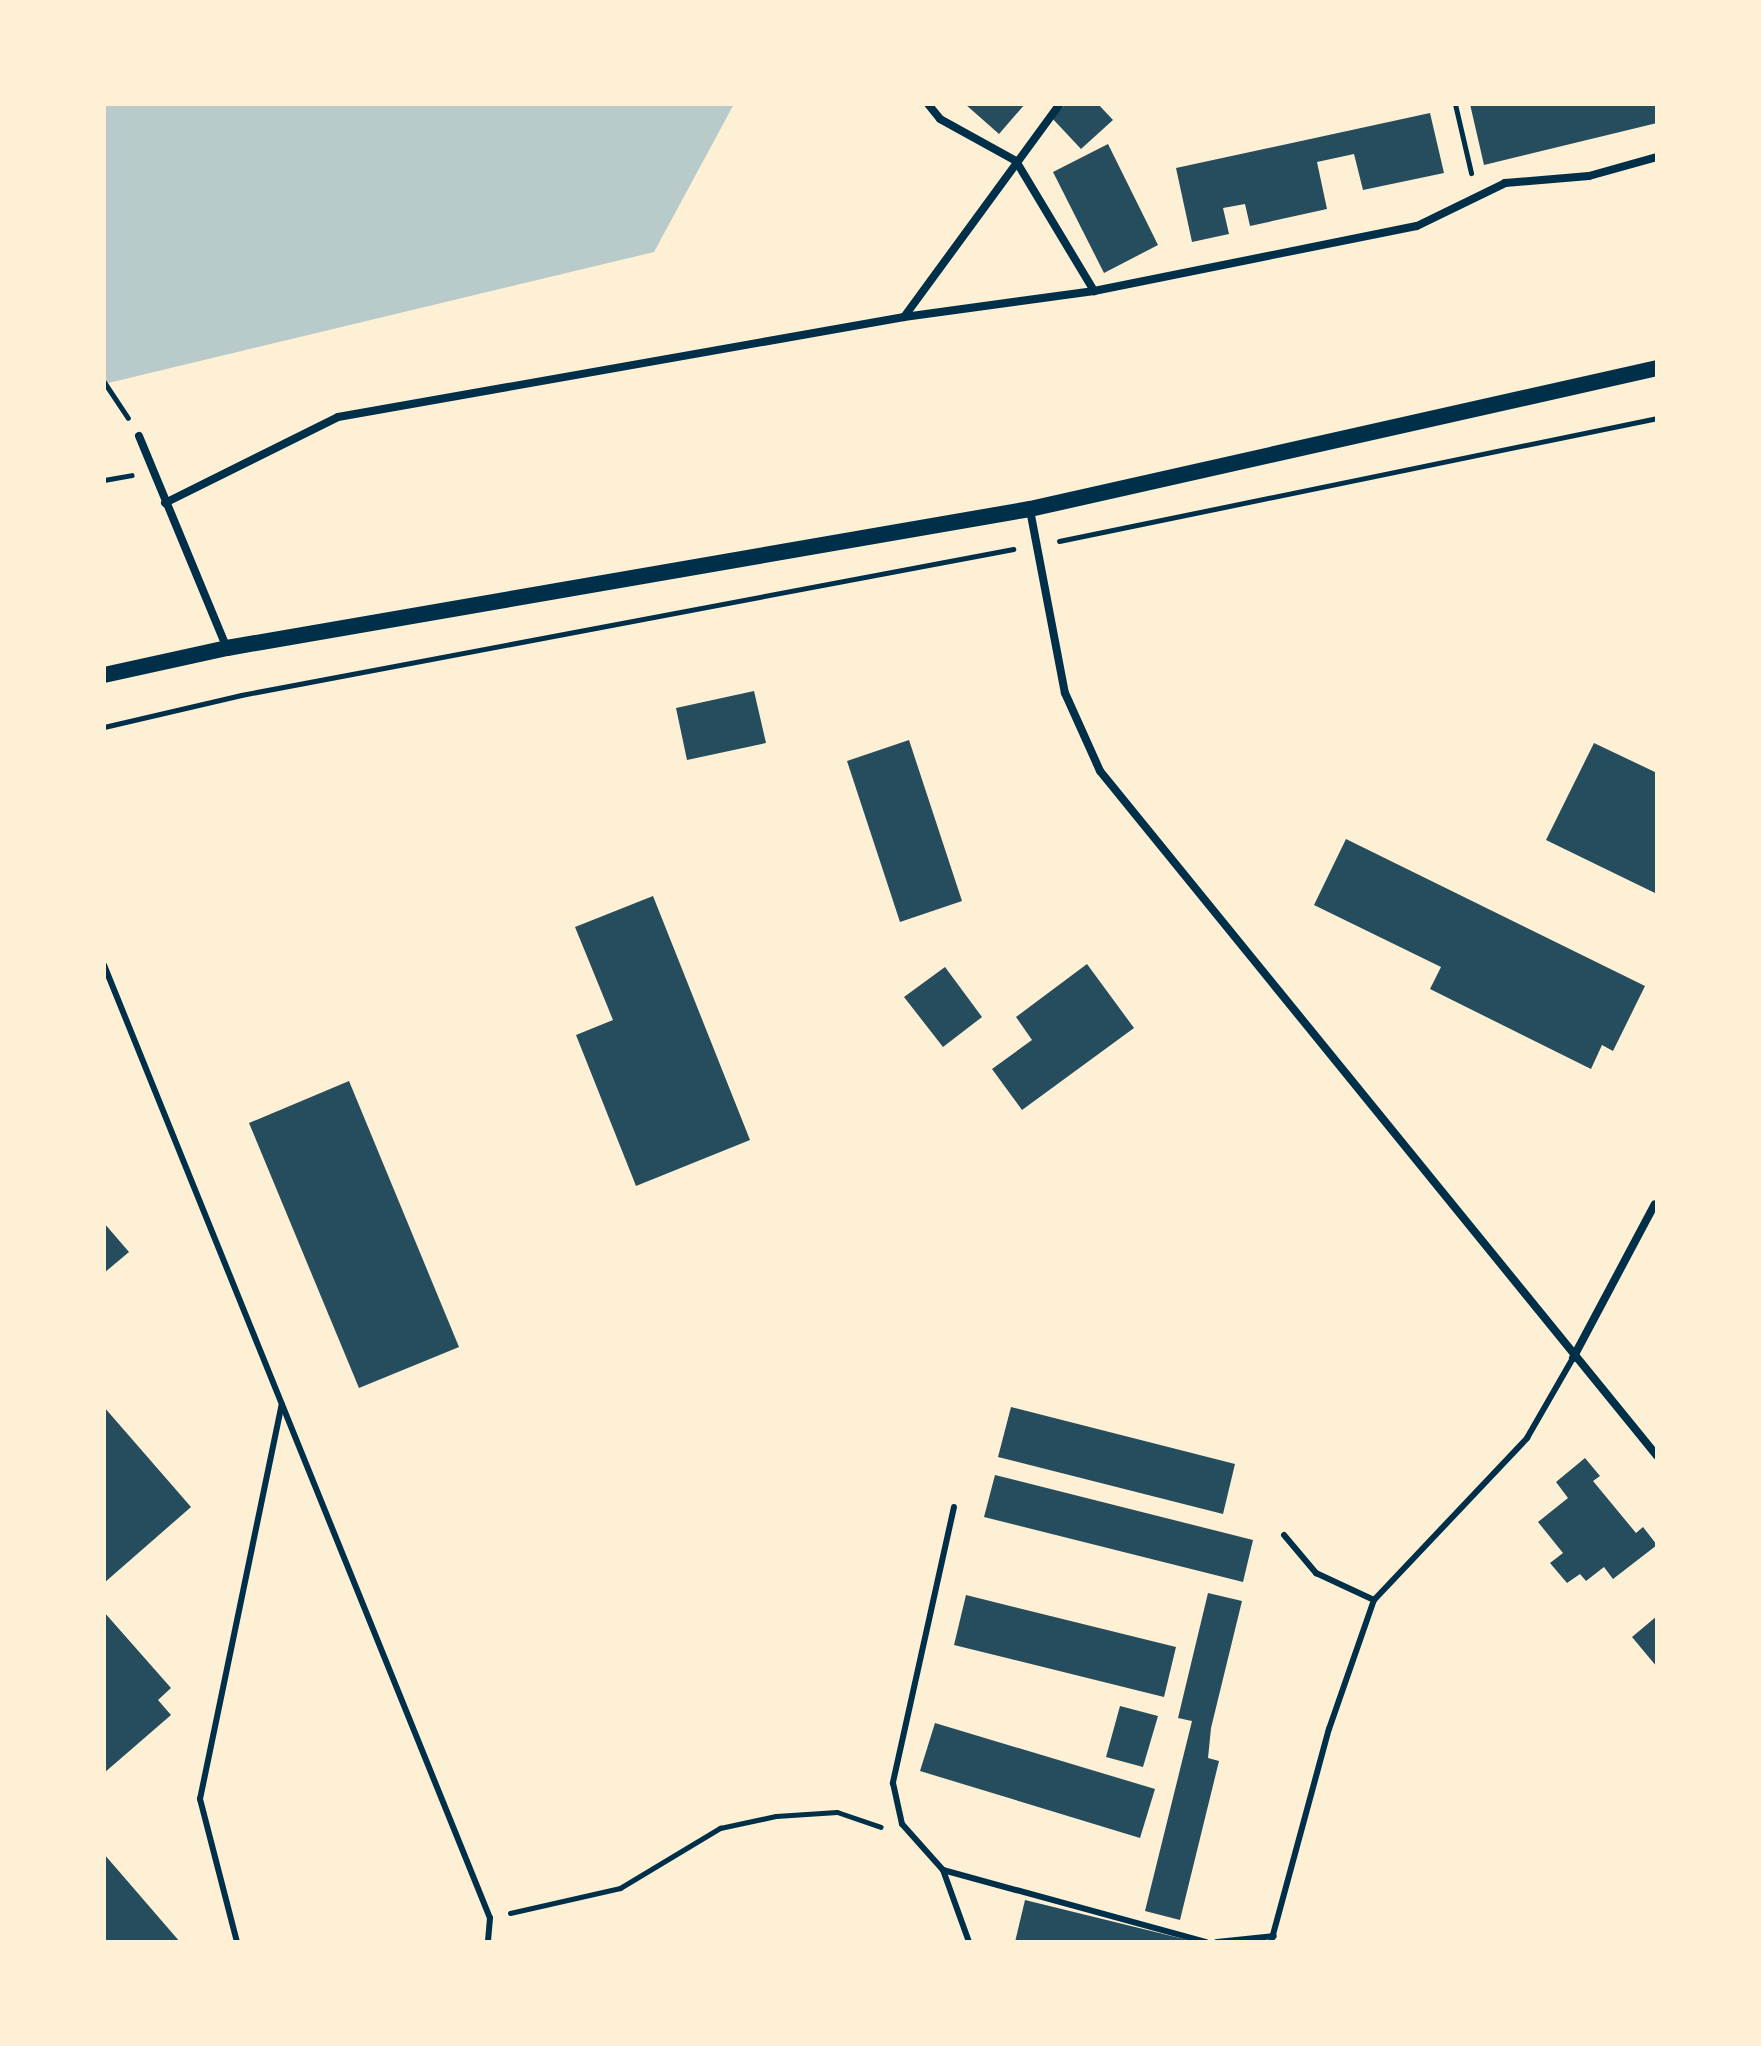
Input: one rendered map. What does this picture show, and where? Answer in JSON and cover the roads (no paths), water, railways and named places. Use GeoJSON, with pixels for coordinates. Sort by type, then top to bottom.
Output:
{"type":"FeatureCollection","features":[{"type":"Feature","properties":{"kind":"main road"},"geometry":{"type":"LineString","coordinates":[[104,675],[227,648],[1030,509],[1657,368]]}},
{"type":"Feature","properties":{"kind":"street"},"geometry":{"type":"LineString","coordinates":[[928,104],[940,119],[1016,161],[1094,291]]}},
{"type":"Feature","properties":{"kind":"street"},"geometry":{"type":"LineString","coordinates":[[904,317],[1060,104]]}},
{"type":"Feature","properties":{"kind":"street"},"geometry":{"type":"LineString","coordinates":[[165,503],[338,417],[904,317],[1094,291],[1417,226],[1505,183],[1589,176],[1657,157]]}},
{"type":"Feature","properties":{"kind":"street"},"geometry":{"type":"LineString","coordinates":[[139,436],[227,648]]}},
{"type":"Feature","properties":{"kind":"street"},"geometry":{"type":"LineString","coordinates":[[1030,509],[1065,693],[1100,771],[1573,1358],[1657,1456]]}},
{"type":"Feature","properties":{"kind":"street"},"geometry":{"type":"LineString","coordinates":[[1573,1358],[1656,1203]]}},
{"type":"Feature","properties":{"kind":"lane"},"geometry":{"type":"LineString","coordinates":[[104,965],[490,1918],[488,1942]]}},
{"type":"Feature","properties":{"kind":"lane"},"geometry":{"type":"LineString","coordinates":[[1217,1942],[1272,1939],[1329,1729],[1374,1600],[1527,1438],[1573,1358]]}},
{"type":"Feature","properties":{"kind":"lane"},"geometry":{"type":"LineString","coordinates":[[237,1942],[200,1799],[282,1404]]}},
{"type":"Feature","properties":{"kind":"lane"},"geometry":{"type":"LineString","coordinates":[[954,1507],[893,1783],[902,1824],[943,1870],[969,1942]]}},
{"type":"Feature","properties":{"kind":"lane"},"geometry":{"type":"LineString","coordinates":[[1284,1535],[1316,1573],[1374,1600]]}},
{"type":"Feature","properties":{"kind":"lane"},"geometry":{"type":"LineString","coordinates":[[943,1870],[1206,1942]]}}]}
